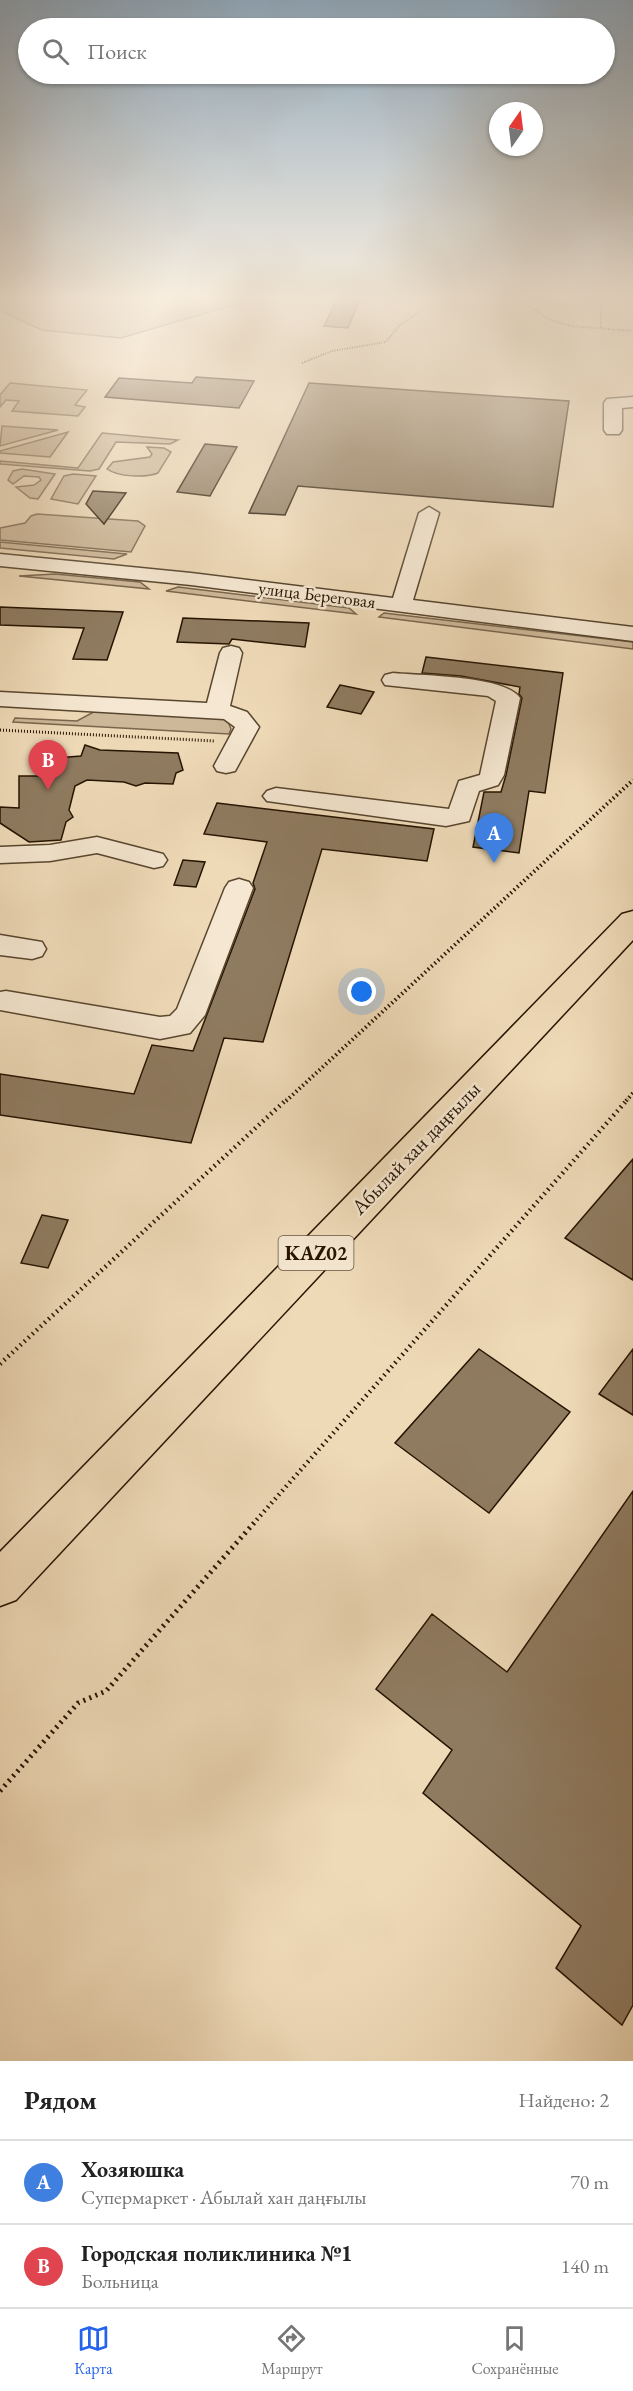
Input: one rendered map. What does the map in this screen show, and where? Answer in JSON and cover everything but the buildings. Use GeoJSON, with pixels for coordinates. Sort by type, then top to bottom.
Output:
{"type":"FeatureCollection","features":[{"type":"Feature","properties":{"kind":"highway","name":"Абылай хан даңғылы"},"geometry":{"type":"LineString","coordinates":[[0,1584],[633,921]]}},
{"type":"Feature","properties":{"kind":"street"},"geometry":{"type":"LineString","coordinates":[[613,430],[614,403],[633,402]]}},
{"type":"Feature","properties":{"kind":"street"},"geometry":{"type":"LineString","coordinates":[[401,605],[429,513]]}},
{"type":"Feature","properties":{"kind":"street","name":"улица Береговая"},"geometry":{"type":"LineString","coordinates":[[0,560],[401,605],[633,634]]}},
{"type":"Feature","properties":{"kind":"street"},"geometry":{"type":"LineString","coordinates":[[217,711],[231,653]]}},
{"type":"Feature","properties":{"kind":"street"},"geometry":{"type":"LineString","coordinates":[[0,678],[19,680],[53,701]]}},
{"type":"Feature","properties":{"kind":"street"},"geometry":{"type":"LineString","coordinates":[[276,796],[446,818],[460,815],[468,786],[489,780],[492,775],[508,698],[493,690],[393,680]]}},
{"type":"Feature","properties":{"kind":"street"},"geometry":{"type":"LineString","coordinates":[[0,699],[217,711],[235,715],[245,723],[246,727],[226,766]]}},
{"type":"Feature","properties":{"kind":"street"},"geometry":{"type":"LineString","coordinates":[[0,855],[50,854],[97,845],[154,860]]}},
{"type":"Feature","properties":{"kind":"street"},"geometry":{"type":"LineString","coordinates":[[6,1001],[160,1028],[179,1025],[190,1015],[239,888]]}},
{"type":"Feature","properties":{"kind":"street"},"geometry":{"type":"LineString","coordinates":[[0,945],[32,949]]}},
{"type":"Feature","properties":{"kind":"path"},"geometry":{"type":"LineString","coordinates":[[0,730],[240,742]]}},
{"type":"Feature","properties":{"kind":"path"},"geometry":{"type":"LineString","coordinates":[[0,1364],[633,780]]}},
{"type":"Feature","properties":{"kind":"path"},"geometry":{"type":"LineString","coordinates":[[0,1791],[78,1703],[106,1691],[633,1093]]}},
{"type":"Feature","properties":{"kind":"shaded area"},"geometry":{"type":"Polygon","coordinates":[[[84,393],[75,405],[85,407],[78,416],[12,411],[19,401],[6,400],[0,407],[0,395],[84,393]]]}},
{"type":"Feature","properties":{"kind":"shaded area"},"geometry":{"type":"Polygon","coordinates":[[[2,426],[58,430],[0,446],[2,426]]]}},
{"type":"Feature","properties":{"kind":"shaded area"},"geometry":{"type":"Polygon","coordinates":[[[68,432],[50,457],[0,453],[0,451],[68,432]]]}},
{"type":"Feature","properties":{"kind":"shaded area"},"geometry":{"type":"Polygon","coordinates":[[[102,433],[178,440],[170,444],[116,442],[99,469],[90,471],[0,464],[0,461],[78,468],[102,433]]]}},
{"type":"Feature","properties":{"kind":"shaded area"},"geometry":{"type":"Polygon","coordinates":[[[147,447],[164,448],[171,452],[158,473],[132,476],[118,474],[107,469],[113,462],[150,457],[152,454],[147,447]]]}},
{"type":"Feature","properties":{"kind":"shaded area"},"geometry":{"type":"Polygon","coordinates":[[[22,469],[55,474],[38,499],[30,498],[16,487],[34,485],[41,480],[39,477],[24,476],[13,484],[8,480],[13,471],[22,469]]]}},
{"type":"Feature","properties":{"kind":"shaded area"},"geometry":{"type":"Polygon","coordinates":[[[73,474],[96,476],[78,504],[51,499],[64,476],[73,474]]]}},
{"type":"Feature","properties":{"kind":"shaded area"},"geometry":{"type":"Polygon","coordinates":[[[37,514],[138,521],[145,526],[131,552],[0,540],[0,528],[25,523],[31,516],[37,514]]]}},
{"type":"Feature","properties":{"kind":"shaded area"},"geometry":{"type":"Polygon","coordinates":[[[0,542],[127,554],[114,559],[0,548],[0,542]]]}},
{"type":"Feature","properties":{"kind":"shaded area"},"geometry":{"type":"Polygon","coordinates":[[[55,574],[140,582],[149,589],[19,576],[55,574]]]}},
{"type":"Feature","properties":{"kind":"shaded area"},"geometry":{"type":"Polygon","coordinates":[[[178,587],[349,608],[356,614],[166,591],[178,587]]]}},
{"type":"Feature","properties":{"kind":"shaded area"},"geometry":{"type":"Polygon","coordinates":[[[384,613],[633,642],[633,649],[379,617],[384,613]]]}},
{"type":"Feature","properties":{"kind":"shaded area"},"geometry":{"type":"Polygon","coordinates":[[[99,709],[227,719],[231,729],[229,734],[13,722],[15,718],[77,721],[99,709]]]}},
{"type":"Feature","properties":{"kind":"place","name":"Городская поликлиника №1"},"geometry":{"type":"Point","coordinates":[48,790]}},
{"type":"Feature","properties":{"kind":"place","name":"Хозяюшка"},"geometry":{"type":"Point","coordinates":[494,863]}}]}
